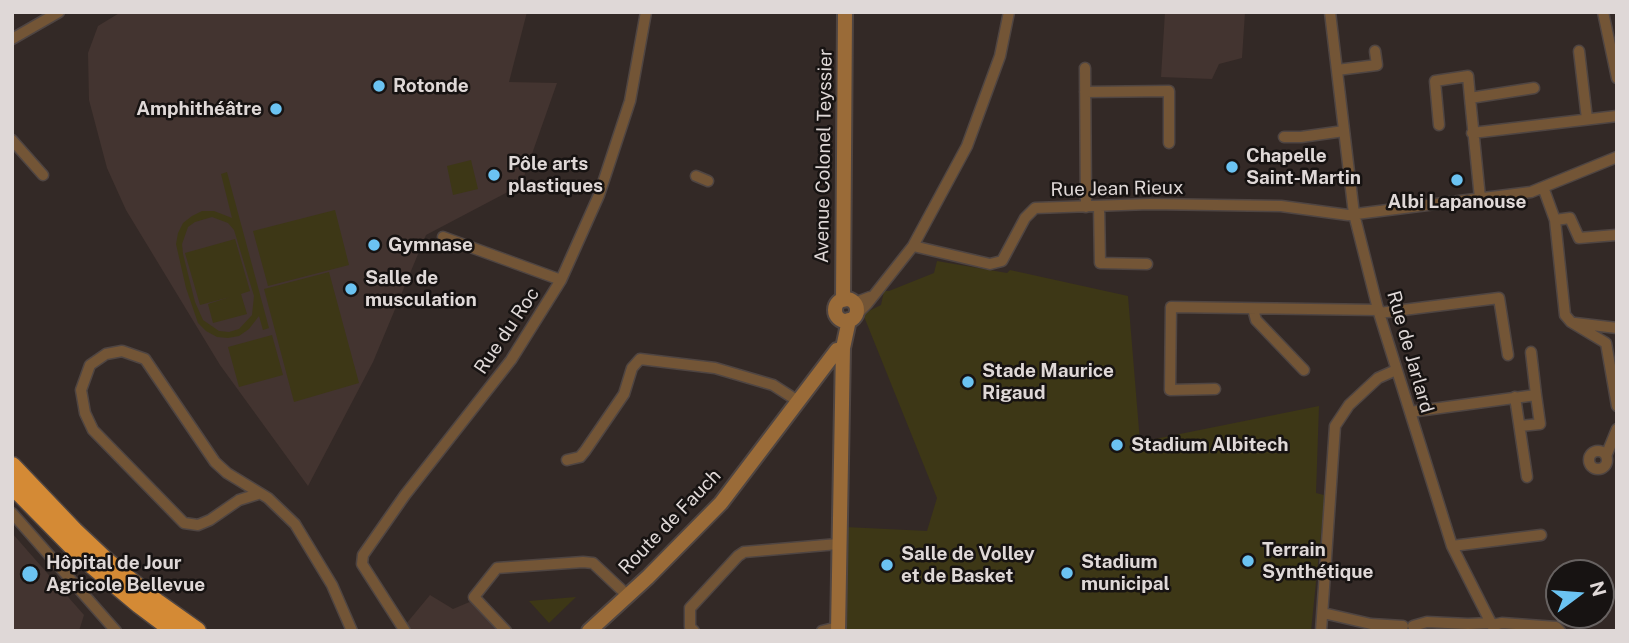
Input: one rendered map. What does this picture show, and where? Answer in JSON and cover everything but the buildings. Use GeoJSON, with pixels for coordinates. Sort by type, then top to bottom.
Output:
{"type":"FeatureCollection","features":[{"type":"Feature","properties":{"kind":"highway"},"geometry":{"type":"LineString","coordinates":[[12,466],[107,562],[197,631]]}},
{"type":"Feature","properties":{"kind":"highway"},"geometry":{"type":"LineString","coordinates":[[12,485],[83,557],[175,631]]}},
{"type":"Feature","properties":{"kind":"main road","name":"Avenue Colonel Teyssier"},"geometry":{"type":"LineString","coordinates":[[838,629],[843,369],[848,311],[845,12]]}},
{"type":"Feature","properties":{"kind":"main road","name":"Avenue Colonel Teyssier"},"geometry":{"type":"LineString","coordinates":[[843,369],[836,350],[848,311]]}},
{"type":"Feature","properties":{"kind":"main road","name":"Route de Fauch"},"geometry":{"type":"LineString","coordinates":[[589,631],[721,503],[836,350]]}},
{"type":"Feature","properties":{"kind":"street"},"geometry":{"type":"LineString","coordinates":[[12,39],[59,12]]}},
{"type":"Feature","properties":{"kind":"street","name":"Rue du Roc"},"geometry":{"type":"LineString","coordinates":[[405,631],[362,564],[363,555],[405,495],[511,360],[561,280],[599,195],[630,101],[646,12]]}},
{"type":"Feature","properties":{"kind":"street"},"geometry":{"type":"LineString","coordinates":[[848,311],[874,295],[913,246],[971,135],[1000,56],[1009,12]]}},
{"type":"Feature","properties":{"kind":"street","name":"Rue de Jarlard"},"geometry":{"type":"LineString","coordinates":[[1331,12],[1354,214],[1379,312],[1452,545],[1493,626]]}},
{"type":"Feature","properties":{"kind":"street"},"geometry":{"type":"LineString","coordinates":[[1604,12],[1617,78]]}},
{"type":"Feature","properties":{"kind":"street"},"geometry":{"type":"LineString","coordinates":[[1337,70],[1377,65],[1375,51]]}},
{"type":"Feature","properties":{"kind":"street"},"geometry":{"type":"LineString","coordinates":[[1579,51],[1587,119]]}},
{"type":"Feature","properties":{"kind":"street"},"geometry":{"type":"LineString","coordinates":[[1086,68],[1086,207]]}},
{"type":"Feature","properties":{"kind":"street"},"geometry":{"type":"LineString","coordinates":[[1439,125],[1435,81],[1468,76],[1480,198]]}},
{"type":"Feature","properties":{"kind":"street"},"geometry":{"type":"LineString","coordinates":[[1470,99],[1534,88]]}},
{"type":"Feature","properties":{"kind":"street"},"geometry":{"type":"LineString","coordinates":[[1085,92],[1169,91],[1169,144]]}},
{"type":"Feature","properties":{"kind":"street"},"geometry":{"type":"LineString","coordinates":[[1472,133],[1617,116]]}},
{"type":"Feature","properties":{"kind":"street"},"geometry":{"type":"LineString","coordinates":[[1284,137],[1344,131]]}},
{"type":"Feature","properties":{"kind":"street"},"geometry":{"type":"LineString","coordinates":[[12,140],[43,175]]}},
{"type":"Feature","properties":{"kind":"street","name":"Rue Jean Rieux"},"geometry":{"type":"LineString","coordinates":[[913,246],[990,264],[1002,261],[1025,218],[1035,208],[1150,204],[1280,206],[1354,214],[1531,192],[1617,158]]}},
{"type":"Feature","properties":{"kind":"street"},"geometry":{"type":"LineString","coordinates":[[696,176],[708,181]]}},
{"type":"Feature","properties":{"kind":"street"},"geometry":{"type":"LineString","coordinates":[[1543,187],[1555,220],[1566,315],[1571,322],[1606,343],[1617,406]]}},
{"type":"Feature","properties":{"kind":"street"},"geometry":{"type":"LineString","coordinates":[[1098,206],[1100,264],[1147,264]]}},
{"type":"Feature","properties":{"kind":"street"},"geometry":{"type":"LineString","coordinates":[[1555,220],[1570,218],[1579,238],[1616,235]]}},
{"type":"Feature","properties":{"kind":"street"},"geometry":{"type":"LineString","coordinates":[[443,237],[561,280]]}},
{"type":"Feature","properties":{"kind":"street"},"geometry":{"type":"LineString","coordinates":[[1215,389],[1170,390],[1171,307],[1379,312],[1499,298],[1508,355]]}},
{"type":"Feature","properties":{"kind":"street"},"geometry":{"type":"LineString","coordinates":[[1253,309],[1256,320],[1304,370]]}},
{"type":"Feature","properties":{"kind":"street"},"geometry":{"type":"LineString","coordinates":[[1571,322],[1617,328]]}},
{"type":"Feature","properties":{"kind":"street"},"geometry":{"type":"LineString","coordinates":[[258,494],[239,500],[198,525],[184,523],[93,430],[82,400],[83,381],[90,365],[106,354],[122,351],[145,359],[215,461],[227,473],[268,498],[295,524],[332,585],[352,631]]}},
{"type":"Feature","properties":{"kind":"street"},"geometry":{"type":"LineString","coordinates":[[1520,426],[1540,424],[1531,352]]}},
{"type":"Feature","properties":{"kind":"street"},"geometry":{"type":"LineString","coordinates":[[567,460],[580,457],[585,451],[624,394],[632,368],[640,359],[715,369],[774,385],[797,401]]}},
{"type":"Feature","properties":{"kind":"street"},"geometry":{"type":"LineString","coordinates":[[1321,631],[1335,426],[1349,405],[1369,386],[1378,378],[1396,370]]}},
{"type":"Feature","properties":{"kind":"street"},"geometry":{"type":"LineString","coordinates":[[1409,412],[1536,395]]}},
{"type":"Feature","properties":{"kind":"street"},"geometry":{"type":"LineString","coordinates":[[1515,397],[1527,477]]}},
{"type":"Feature","properties":{"kind":"street"},"geometry":{"type":"LineString","coordinates":[[1606,456],[1617,429]]}},
{"type":"Feature","properties":{"kind":"street"},"geometry":{"type":"LineString","coordinates":[[12,513],[116,631]]}},
{"type":"Feature","properties":{"kind":"street"},"geometry":{"type":"LineString","coordinates":[[1452,545],[1541,535]]}},
{"type":"Feature","properties":{"kind":"street"},"geometry":{"type":"LineString","coordinates":[[694,631],[690,627],[690,608],[744,552],[838,544]]}},
{"type":"Feature","properties":{"kind":"street"},"geometry":{"type":"LineString","coordinates":[[506,631],[474,597],[497,568],[593,563],[627,595]]}},
{"type":"Feature","properties":{"kind":"street"},"geometry":{"type":"LineString","coordinates":[[1323,613],[1371,624],[1408,626],[1427,622],[1493,626],[1502,623],[1556,627],[1560,631]]}},
{"type":"Feature","properties":{"kind":"street"},"geometry":{"type":"LineString","coordinates":[[822,631],[838,629]]}},
{"type":"Feature","properties":{"kind":"shaded area"},"geometry":{"type":"Polygon","coordinates":[[[121,12],[527,12],[509,82],[557,83],[521,185],[426,235],[373,362],[308,486],[220,365],[126,210],[107,168],[89,100],[88,53],[98,26],[121,12]]]}},
{"type":"Feature","properties":{"kind":"shaded area"},"geometry":{"type":"Polygon","coordinates":[[[1165,12],[1245,12],[1242,58],[1219,64],[1212,79],[1161,77],[1165,12]]]}},
{"type":"Feature","properties":{"kind":"shaded area"},"geometry":{"type":"Polygon","coordinates":[[[471,160],[478,189],[453,195],[447,166],[471,160]]]}},
{"type":"Feature","properties":{"kind":"shaded area"},"geometry":{"type":"Polygon","coordinates":[[[227,172],[269,328],[263,330],[259,316],[249,329],[239,336],[228,338],[217,337],[198,323],[186,288],[176,244],[183,223],[202,211],[214,211],[232,218],[221,174],[227,172]],[[212,217],[195,222],[188,227],[182,244],[195,302],[203,320],[219,331],[229,332],[239,329],[252,315],[254,296],[234,230],[228,223],[212,217]]]}},
{"type":"Feature","properties":{"kind":"shaded area"},"geometry":{"type":"Polygon","coordinates":[[[335,210],[349,265],[268,286],[253,231],[335,210]]]}},
{"type":"Feature","properties":{"kind":"shaded area"},"geometry":{"type":"Polygon","coordinates":[[[235,239],[250,291],[241,294],[247,314],[213,323],[208,304],[230,297],[200,305],[185,253],[235,239]]]}},
{"type":"Feature","properties":{"kind":"shaded area","name":"Stadium Albitech"},"geometry":{"type":"Polygon","coordinates":[[[937,261],[1007,273],[1010,270],[1128,296],[1140,442],[1319,406],[1316,493],[1324,495],[1324,504],[1311,631],[843,631],[845,527],[927,531],[937,498],[863,314],[881,305],[884,291],[934,273],[937,261]]]}},
{"type":"Feature","properties":{"kind":"shaded area"},"geometry":{"type":"Polygon","coordinates":[[[329,272],[359,383],[294,402],[264,289],[329,272]]]}},
{"type":"Feature","properties":{"kind":"shaded area"},"geometry":{"type":"Polygon","coordinates":[[[272,335],[283,375],[239,387],[228,347],[272,335]]]}},
{"type":"Feature","properties":{"kind":"shaded area","name":"Hôpital de Jour Agricole Bellevue"},"geometry":{"type":"Polygon","coordinates":[[[12,533],[84,615],[79,631],[12,631],[12,533]]]}},
{"type":"Feature","properties":{"kind":"shaded area"},"geometry":{"type":"Polygon","coordinates":[[[430,595],[453,609],[479,598],[513,631],[411,631],[406,624],[430,595]]]}},
{"type":"Feature","properties":{"kind":"shaded area"},"geometry":{"type":"Polygon","coordinates":[[[576,597],[549,623],[529,601],[576,597]]]}},
{"type":"Feature","properties":{"kind":"place","name":"Rotonde"},"geometry":{"type":"Point","coordinates":[379,86]}},
{"type":"Feature","properties":{"kind":"place","name":"Amphithéâtre"},"geometry":{"type":"Point","coordinates":[276,109]}},
{"type":"Feature","properties":{"kind":"place","name":"Chapelle Saint-Martin"},"geometry":{"type":"Point","coordinates":[1232,167]}},
{"type":"Feature","properties":{"kind":"place","name":"Pôle arts plastiques"},"geometry":{"type":"Point","coordinates":[494,175]}},
{"type":"Feature","properties":{"kind":"place","name":"Albi Lapanouse"},"geometry":{"type":"Point","coordinates":[1457,180]}},
{"type":"Feature","properties":{"kind":"place","name":"Gymnase"},"geometry":{"type":"Point","coordinates":[374,245]}},
{"type":"Feature","properties":{"kind":"place","name":"Salle de musculation"},"geometry":{"type":"Point","coordinates":[351,289]}},
{"type":"Feature","properties":{"kind":"place","name":"Stade Maurice Rigaud"},"geometry":{"type":"Point","coordinates":[968,382]}},
{"type":"Feature","properties":{"kind":"place","name":"Stadium Albitech"},"geometry":{"type":"Point","coordinates":[1117,445]}},
{"type":"Feature","properties":{"kind":"place","name":"Terrain Synthétique"},"geometry":{"type":"Point","coordinates":[1248,561]}},
{"type":"Feature","properties":{"kind":"place","name":"Salle de Volley et de Basket"},"geometry":{"type":"Point","coordinates":[887,565]}},
{"type":"Feature","properties":{"kind":"place","name":"Stadium municipal"},"geometry":{"type":"Point","coordinates":[1067,573]}},
{"type":"Feature","properties":{"kind":"place","name":"Hôpital de Jour Agricole Bellevue"},"geometry":{"type":"Point","coordinates":[30,574]}}]}
